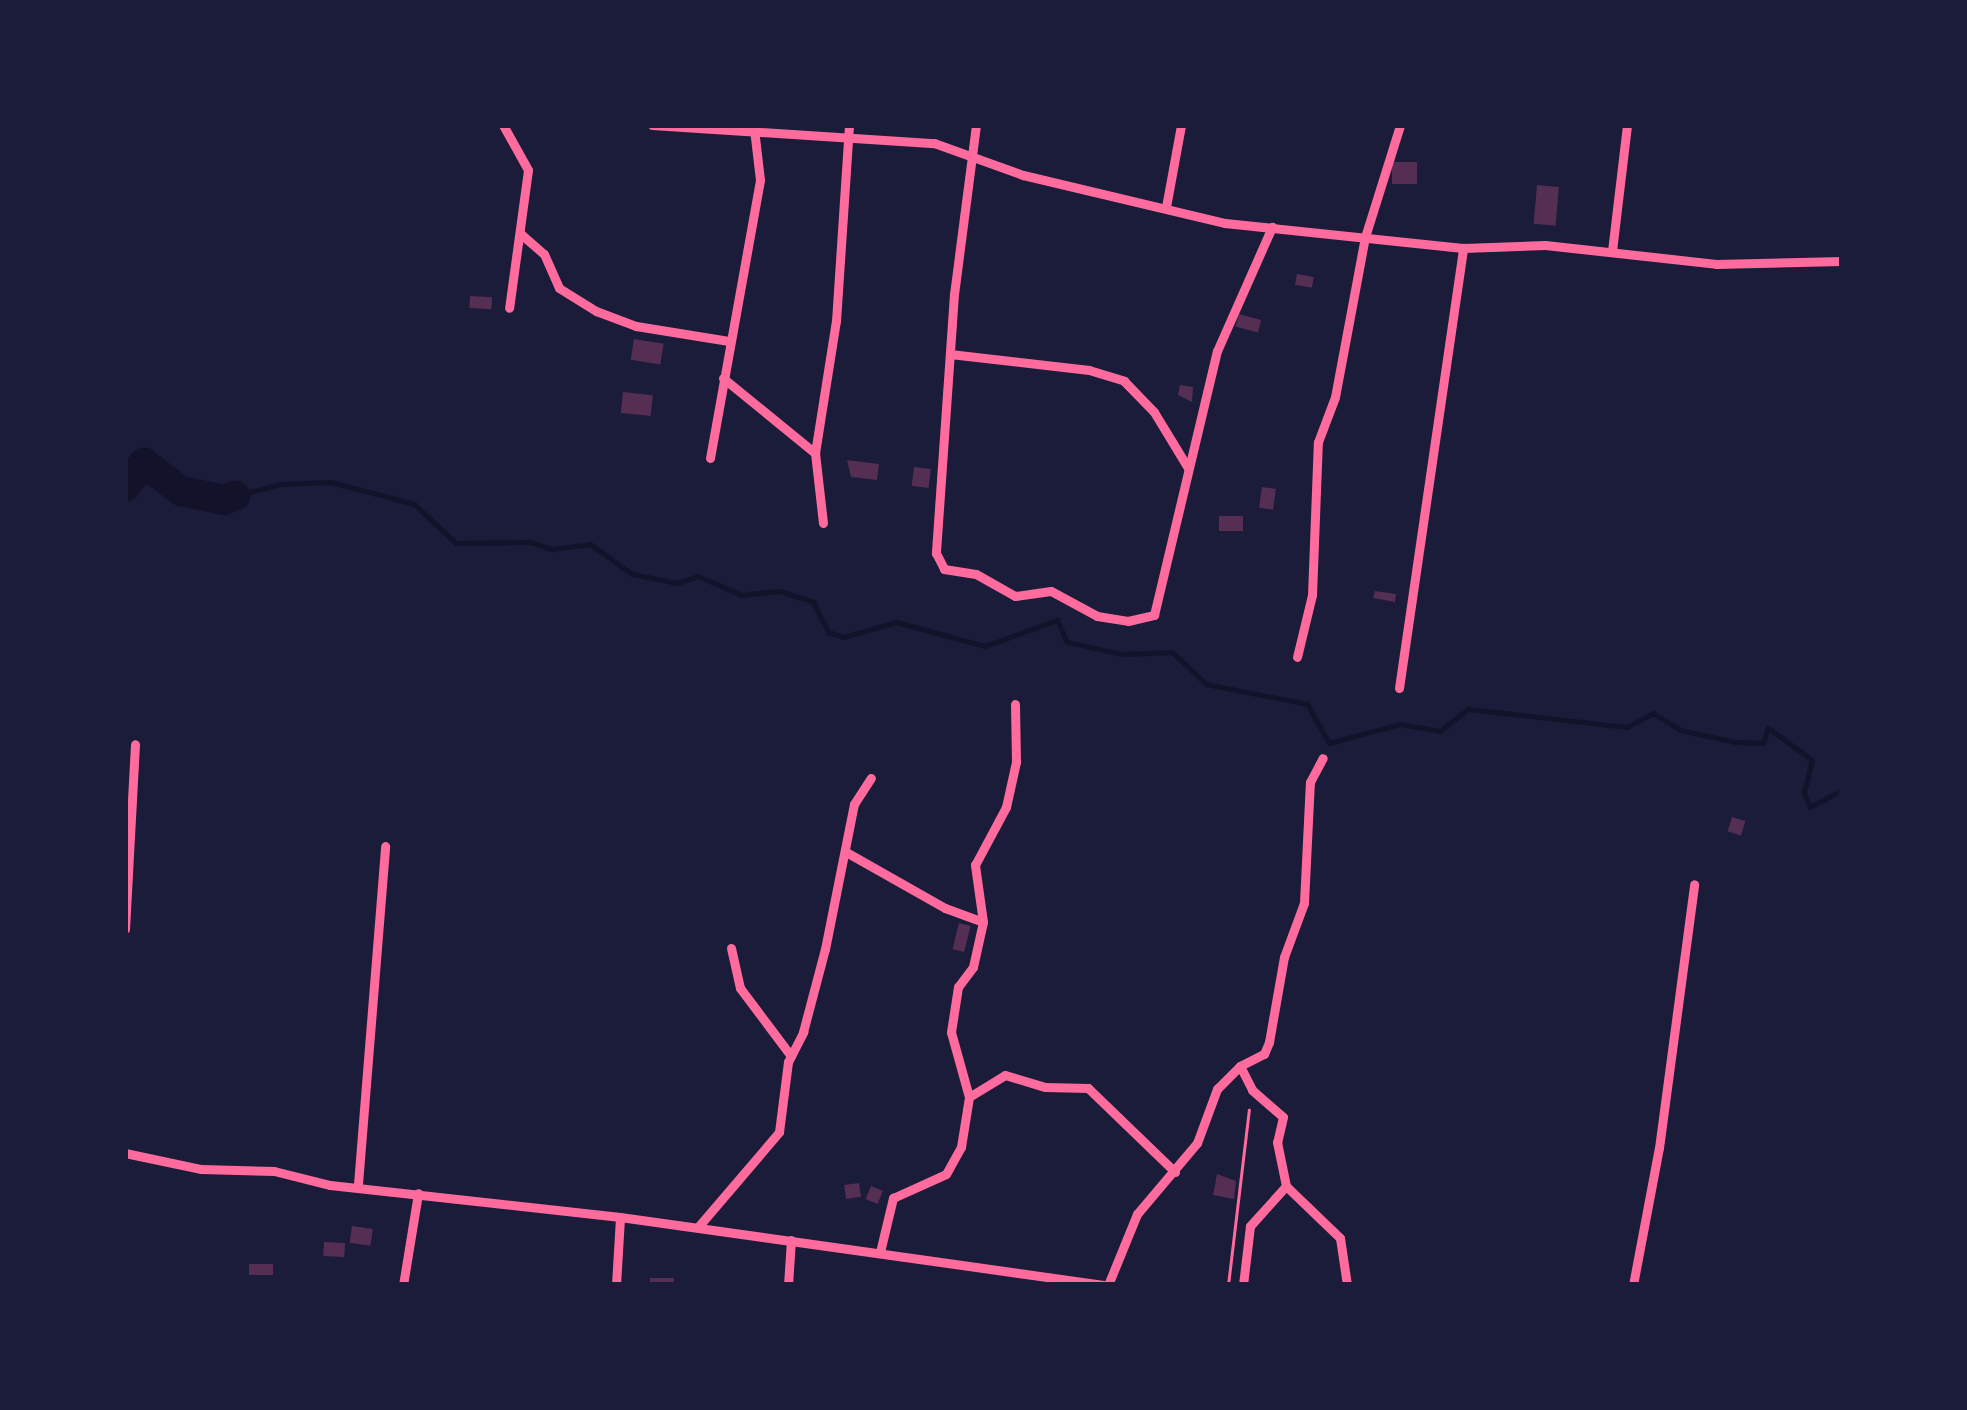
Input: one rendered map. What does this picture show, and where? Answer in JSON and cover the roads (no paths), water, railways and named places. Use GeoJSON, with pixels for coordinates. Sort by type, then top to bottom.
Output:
{"type":"FeatureCollection","features":[{"type":"Feature","properties":{"kind":"street"},"geometry":{"type":"LineString","coordinates":[[503,125],[528,170],[509,308]]}},
{"type":"Feature","properties":{"kind":"street"},"geometry":{"type":"LineString","coordinates":[[652,125],[740,127],[934,143],[974,158],[1166,207],[1272,228],[1463,248],[1612,252],[1730,264],[1842,261]]}},
{"type":"Feature","properties":{"kind":"street"},"geometry":{"type":"LineString","coordinates":[[823,523],[815,454],[836,321],[849,125]]}},
{"type":"Feature","properties":{"kind":"street"},"geometry":{"type":"LineString","coordinates":[[976,125],[950,354],[936,553],[944,569],[976,574],[1015,596],[1051,591],[1097,616],[1128,621],[1154,615],[1218,352],[1272,228]]}},
{"type":"Feature","properties":{"kind":"street"},"geometry":{"type":"LineString","coordinates":[[1166,207],[1180,125]]}},
{"type":"Feature","properties":{"kind":"street"},"geometry":{"type":"LineString","coordinates":[[1296,657],[1314,580],[1318,442],[1335,397],[1365,236],[1400,125]]}},
{"type":"Feature","properties":{"kind":"street"},"geometry":{"type":"LineString","coordinates":[[1612,252],[1626,125]]}},
{"type":"Feature","properties":{"kind":"street"},"geometry":{"type":"LineString","coordinates":[[710,458],[760,180],[754,129]]}},
{"type":"Feature","properties":{"kind":"street"},"geometry":{"type":"LineString","coordinates":[[522,234],[544,254],[559,288],[596,311],[636,326],[729,340]]}},
{"type":"Feature","properties":{"kind":"street"},"geometry":{"type":"LineString","coordinates":[[1399,688],[1463,248]]}},
{"type":"Feature","properties":{"kind":"street"},"geometry":{"type":"LineString","coordinates":[[950,354],[1090,370],[1124,381],[1145,400],[1188,468]]}},
{"type":"Feature","properties":{"kind":"street"},"geometry":{"type":"LineString","coordinates":[[723,378],[815,454]]}},
{"type":"Feature","properties":{"kind":"street"},"geometry":{"type":"LineString","coordinates":[[880,1252],[899,1191],[940,1178],[957,1161],[969,1097],[950,1032],[958,988],[973,967],[983,922],[973,875],[1009,794],[1016,762],[1015,704]]}},
{"type":"Feature","properties":{"kind":"street"},"geometry":{"type":"LineString","coordinates":[[125,929],[135,744]]}},
{"type":"Feature","properties":{"kind":"street"},"geometry":{"type":"LineString","coordinates":[[125,1153],[201,1168],[242,1167],[330,1185],[358,1184],[880,1252],[1028,1280],[1106,1285],[1136,1214],[1176,1172],[1200,1136],[1210,1100],[1240,1066],[1264,1054],[1269,1042],[1284,957],[1304,903],[1308,799],[1322,758]]}},
{"type":"Feature","properties":{"kind":"street"},"geometry":{"type":"LineString","coordinates":[[698,1227],[748,1162],[776,1139],[791,1056],[803,1032],[854,804],[871,778]]}},
{"type":"Feature","properties":{"kind":"street"},"geometry":{"type":"LineString","coordinates":[[358,1184],[384,846]]}},
{"type":"Feature","properties":{"kind":"street"},"geometry":{"type":"LineString","coordinates":[[846,852],[945,908],[983,922]]}},
{"type":"Feature","properties":{"kind":"street"},"geometry":{"type":"LineString","coordinates":[[1633,1285],[1659,1148],[1694,884]]}},
{"type":"Feature","properties":{"kind":"street"},"geometry":{"type":"LineString","coordinates":[[731,948],[740,988],[791,1056]]}},
{"type":"Feature","properties":{"kind":"street"},"geometry":{"type":"LineString","coordinates":[[1240,1066],[1252,1090],[1283,1116],[1278,1142],[1286,1186],[1340,1238],[1347,1285]]}},
{"type":"Feature","properties":{"kind":"street"},"geometry":{"type":"LineString","coordinates":[[969,1097],[1005,1075],[1045,1087],[1088,1088],[1176,1172]]}},
{"type":"Feature","properties":{"kind":"street"},"geometry":{"type":"LineString","coordinates":[[1243,1285],[1250,1226],[1286,1186]]}},
{"type":"Feature","properties":{"kind":"street"},"geometry":{"type":"LineString","coordinates":[[403,1285],[418,1193]]}},
{"type":"Feature","properties":{"kind":"street"},"geometry":{"type":"LineString","coordinates":[[616,1285],[620,1217]]}},
{"type":"Feature","properties":{"kind":"street"},"geometry":{"type":"LineString","coordinates":[[788,1285],[791,1240]]}},
{"type":"Feature","properties":{"kind":"waterway"},"geometry":{"type":"LineString","coordinates":[[125,487],[144,463],[181,491],[224,500],[235,496]]}},
{"type":"Feature","properties":{"kind":"waterway"},"geometry":{"type":"LineString","coordinates":[[235,496],[280,484],[331,482],[414,504],[456,543],[530,542],[552,549],[590,544],[632,574],[677,583],[698,576],[741,595],[780,591],[813,602],[828,632],[843,637],[896,622],[985,646],[1057,620],[1067,642],[1121,654],[1172,652],[1206,684],[1307,704],[1329,743],[1400,724],[1440,731],[1468,709],[1627,727],[1653,713],[1680,730],[1736,742],[1763,743],[1768,728],[1812,760],[1804,793],[1810,807],[1842,790]]}}]}
